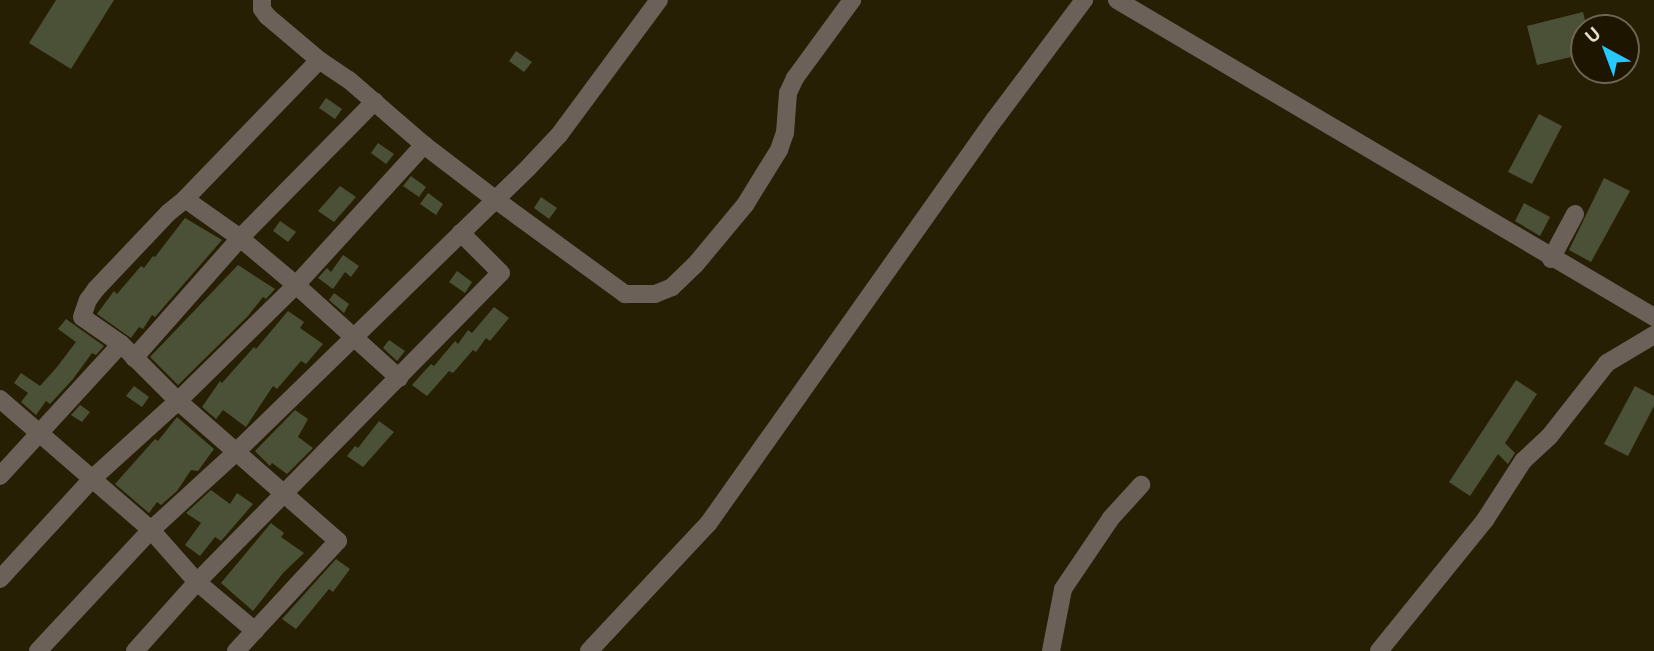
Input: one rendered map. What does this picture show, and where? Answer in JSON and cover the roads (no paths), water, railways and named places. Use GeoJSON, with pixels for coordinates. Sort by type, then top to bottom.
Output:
{"type":"FeatureCollection","features":[{"type":"Feature","properties":{"kind":"street"},"geometry":{"type":"LineString","coordinates":[[262,0],[261,9],[267,16],[319,60],[374,101],[424,145],[625,294],[642,296],[672,287],[722,237],[745,205],[779,149],[785,133],[788,93],[795,79],[852,0]]}},
{"type":"Feature","properties":{"kind":"street"},"geometry":{"type":"LineString","coordinates":[[38,651],[151,530],[355,337],[559,135],[659,0]]}},
{"type":"Feature","properties":{"kind":"street"},"geometry":{"type":"LineString","coordinates":[[589,651],[715,514],[995,118],[1084,0]]}},
{"type":"Feature","properties":{"kind":"street"},"geometry":{"type":"LineString","coordinates":[[1117,0],[1551,259],[1654,317]]}},
{"type":"Feature","properties":{"kind":"street"},"geometry":{"type":"LineString","coordinates":[[236,651],[338,541],[178,401],[121,344],[82,317],[88,300],[168,213],[185,200],[319,60]]}},
{"type":"Feature","properties":{"kind":"street"},"geometry":{"type":"LineString","coordinates":[[134,358],[240,238],[374,101]]}},
{"type":"Feature","properties":{"kind":"street"},"geometry":{"type":"LineString","coordinates":[[0,579],[93,478],[178,401],[296,285],[424,145]]}},
{"type":"Feature","properties":{"kind":"street"},"geometry":{"type":"LineString","coordinates":[[185,200],[240,238],[399,378]]}},
{"type":"Feature","properties":{"kind":"street"},"geometry":{"type":"LineString","coordinates":[[1551,259],[1575,214]]}},
{"type":"Feature","properties":{"kind":"street"},"geometry":{"type":"LineString","coordinates":[[135,651],[197,582],[285,496],[500,273],[461,233]]}},
{"type":"Feature","properties":{"kind":"street"},"geometry":{"type":"LineString","coordinates":[[1379,651],[1485,520],[1523,461],[1549,437],[1607,363],[1654,335]]}},
{"type":"Feature","properties":{"kind":"street"},"geometry":{"type":"LineString","coordinates":[[0,476],[121,344]]}},
{"type":"Feature","properties":{"kind":"street"},"geometry":{"type":"LineString","coordinates":[[0,400],[151,530],[197,582],[255,631]]}},
{"type":"Feature","properties":{"kind":"street"},"geometry":{"type":"LineString","coordinates":[[1051,651],[1063,589],[1111,518],[1141,485]]}}]}
